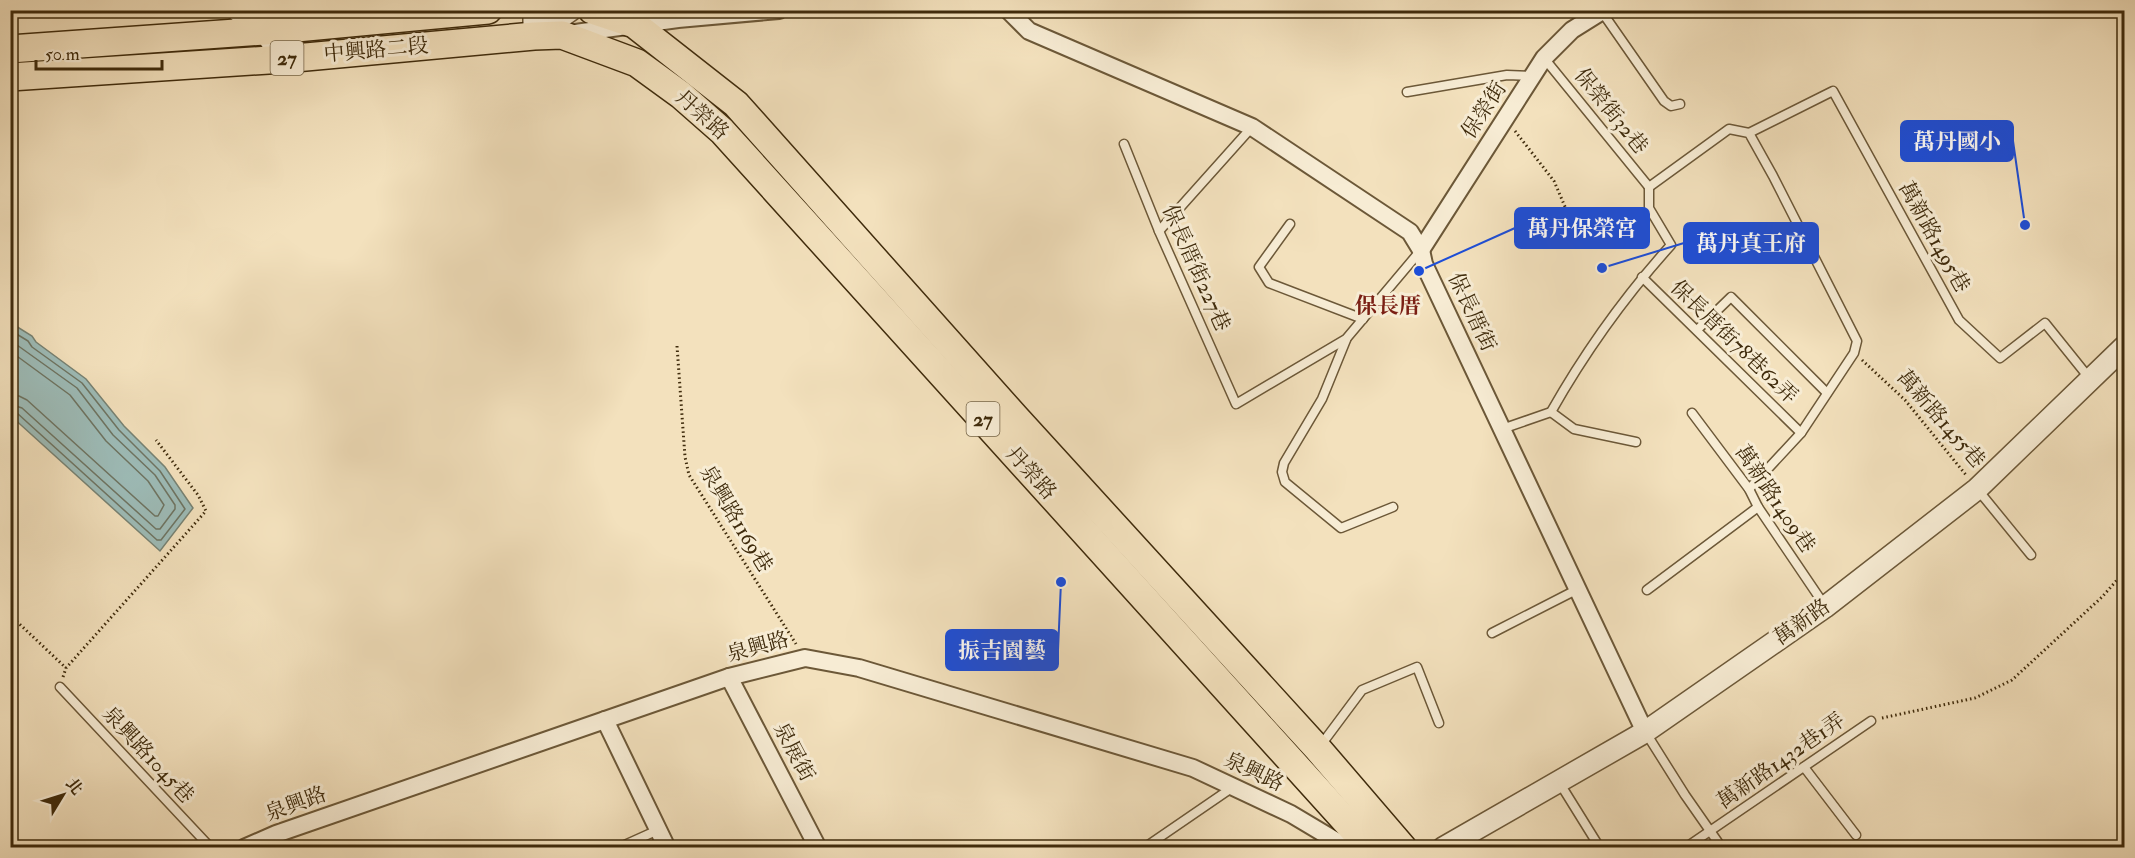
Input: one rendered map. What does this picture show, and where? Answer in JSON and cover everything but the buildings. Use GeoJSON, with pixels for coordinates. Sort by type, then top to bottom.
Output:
{"type":"FeatureCollection","features":[{"type":"Feature","properties":{"kind":"main road","name":"中興路二段"},"geometry":{"type":"LineString","coordinates":[[10,49],[264,31],[488,10]]}},
{"type":"Feature","properties":{"kind":"main road","name":"中興路二段"},"geometry":{"type":"LineString","coordinates":[[592,10],[634,24]]}},
{"type":"Feature","properties":{"kind":"main road","name":"中興路二段"},"geometry":{"type":"LineString","coordinates":[[10,77],[284,58],[534,23],[567,23]]}},
{"type":"Feature","properties":{"kind":"main road","name":"丹榮路"},"geometry":{"type":"LineString","coordinates":[[567,23],[637,63],[681,94],[722,131],[1318,749],[1403,848]]}},
{"type":"Feature","properties":{"kind":"main road","name":"丹榮路"},"geometry":{"type":"LineString","coordinates":[[634,24],[736,104],[1007,427],[1370,848]]}},
{"type":"Feature","properties":{"kind":"street"},"geometry":{"type":"LineString","coordinates":[[237,10],[264,31],[284,58]]}},
{"type":"Feature","properties":{"kind":"street","name":"中興路二段"},"geometry":{"type":"LineString","coordinates":[[567,23],[634,24],[779,10]]}},
{"type":"Feature","properties":{"kind":"street","name":"保長厝街"},"geometry":{"type":"LineString","coordinates":[[1008,10],[1029,32],[1252,127],[1410,232],[1421,250],[1424,264],[1645,732]]}},
{"type":"Feature","properties":{"kind":"street","name":"保榮街"},"geometry":{"type":"LineString","coordinates":[[1421,250],[1545,58],[1572,30],[1603,11]]}},
{"type":"Feature","properties":{"kind":"street","name":"萬新路"},"geometry":{"type":"LineString","coordinates":[[1443,848],[1645,732],[1825,607],[1977,489],[2124,347]]}},
{"type":"Feature","properties":{"kind":"street","name":"泉興路"},"geometry":{"type":"LineString","coordinates":[[244,848],[276,834],[729,677],[805,658],[859,668],[1193,768],[1291,814],[1348,848]]}},
{"type":"Feature","properties":{"kind":"street","name":"泉展街"},"geometry":{"type":"LineString","coordinates":[[729,677],[819,848]]}},
{"type":"Feature","properties":{"kind":"street"},"geometry":{"type":"LineString","coordinates":[[605,720],[667,848]]}},
{"type":"Feature","properties":{"kind":"lane"},"geometry":{"type":"LineString","coordinates":[[663,10],[678,19]]}},
{"type":"Feature","properties":{"kind":"lane"},"geometry":{"type":"LineString","coordinates":[[1603,11],[1664,101],[1671,106],[1680,104]]}},
{"type":"Feature","properties":{"kind":"lane","name":"保榮街32巷"},"geometry":{"type":"LineString","coordinates":[[1545,58],[1649,188]]}},
{"type":"Feature","properties":{"kind":"lane"},"geometry":{"type":"LineString","coordinates":[[1407,92],[1507,75],[1533,76]]}},
{"type":"Feature","properties":{"kind":"lane","name":"萬新路1495巷"},"geometry":{"type":"LineString","coordinates":[[1749,133],[1833,91],[1959,320],[2000,358],[2045,323],[2090,379]]}},
{"type":"Feature","properties":{"kind":"lane"},"geometry":{"type":"LineString","coordinates":[[1159,231],[1252,127]]}},
{"type":"Feature","properties":{"kind":"lane"},"geometry":{"type":"LineString","coordinates":[[1502,429],[1551,412],[1577,367],[1642,277],[1671,245],[1648,208],[1649,188],[1729,129],[1749,133],[1857,341],[1854,353],[1801,433],[1749,489]]}},
{"type":"Feature","properties":{"kind":"lane","name":"保長厝街227巷"},"geometry":{"type":"LineString","coordinates":[[1124,144],[1159,231],[1236,404],[1346,339]]}},
{"type":"Feature","properties":{"kind":"lane"},"geometry":{"type":"LineString","coordinates":[[1290,224],[1259,267],[1269,283],[1363,319]]}},
{"type":"Feature","properties":{"kind":"lane"},"geometry":{"type":"LineString","coordinates":[[1393,507],[1341,528],[1285,482],[1282,472],[1284,462],[1322,399],[1346,339],[1421,250]]}},
{"type":"Feature","properties":{"kind":"lane","name":"保長厝街78巷62弄"},"geometry":{"type":"LineString","coordinates":[[1642,277],[1801,433]]}},
{"type":"Feature","properties":{"kind":"lane"},"geometry":{"type":"LineString","coordinates":[[1696,330],[1731,297],[1827,393]]}},
{"type":"Feature","properties":{"kind":"lane"},"geometry":{"type":"LineString","coordinates":[[1551,412],[1574,429],[1636,442]]}},
{"type":"Feature","properties":{"kind":"lane","name":"萬新路1409巷"},"geometry":{"type":"LineString","coordinates":[[1692,413],[1749,489],[1758,507],[1825,607]]}},
{"type":"Feature","properties":{"kind":"lane"},"geometry":{"type":"LineString","coordinates":[[1977,489],[2031,555]]}},
{"type":"Feature","properties":{"kind":"lane"},"geometry":{"type":"LineString","coordinates":[[1647,590],[1758,507]]}},
{"type":"Feature","properties":{"kind":"lane"},"geometry":{"type":"LineString","coordinates":[[1492,633],[1578,589]]}},
{"type":"Feature","properties":{"kind":"lane"},"geometry":{"type":"LineString","coordinates":[[1318,749],[1362,690],[1417,667],[1439,723]]}},
{"type":"Feature","properties":{"kind":"lane","name":"泉興路1045巷"},"geometry":{"type":"LineString","coordinates":[[60,687],[211,848]]}},
{"type":"Feature","properties":{"kind":"lane","name":"萬新路1432巷1弄"},"geometry":{"type":"LineString","coordinates":[[1685,848],[1871,721]]}},
{"type":"Feature","properties":{"kind":"lane"},"geometry":{"type":"LineString","coordinates":[[1645,732],[1684,795],[1722,848]]}},
{"type":"Feature","properties":{"kind":"lane"},"geometry":{"type":"LineString","coordinates":[[1804,767],[1856,835]]}},
{"type":"Feature","properties":{"kind":"lane"},"geometry":{"type":"LineString","coordinates":[[1559,782],[1600,848]]}},
{"type":"Feature","properties":{"kind":"lane"},"geometry":{"type":"LineString","coordinates":[[1144,848],[1234,787]]}},
{"type":"Feature","properties":{"kind":"lane"},"geometry":{"type":"LineString","coordinates":[[618,848],[658,830]]}},
{"type":"Feature","properties":{"kind":"path"},"geometry":{"type":"LineString","coordinates":[[1505,119],[1554,181],[1572,223]]}},
{"type":"Feature","properties":{"kind":"path","name":"泉興路1169巷"},"geometry":{"type":"LineString","coordinates":[[677,346],[685,457],[689,475],[805,658]]}},
{"type":"Feature","properties":{"kind":"path","name":"萬新路1455巷"},"geometry":{"type":"LineString","coordinates":[[1854,353],[1905,400],[1977,489]]}},
{"type":"Feature","properties":{"kind":"path"},"geometry":{"type":"LineString","coordinates":[[60,687],[66,668],[206,511],[198,495],[156,440]]}},
{"type":"Feature","properties":{"kind":"path"},"geometry":{"type":"LineString","coordinates":[[1871,721],[1975,698],[2012,680],[2102,597],[2124,572]]}},
{"type":"Feature","properties":{"kind":"path"},"geometry":{"type":"LineString","coordinates":[[10,615],[66,668]]}},
{"type":"Feature","properties":{"kind":"water"},"geometry":{"type":"Polygon","coordinates":[[[11,323],[32,336],[36,342],[86,379],[124,426],[165,467],[193,508],[160,551],[11,416],[11,323]]]}},
{"type":"Feature","properties":{"kind":"place","name":"萬丹國小"},"geometry":{"type":"Point","coordinates":[2025,225]}},
{"type":"Feature","properties":{"kind":"place","name":"萬丹真王府"},"geometry":{"type":"Point","coordinates":[1602,268]}},
{"type":"Feature","properties":{"kind":"place","name":"萬丹保榮宮"},"geometry":{"type":"Point","coordinates":[1419,271]}},
{"type":"Feature","properties":{"kind":"place","name":"振吉園藝"},"geometry":{"type":"Point","coordinates":[1061,582]}},
{"type":"Feature","properties":{"kind":"district","name":"保長厝"},"geometry":{"type":"Point","coordinates":[1388,306]}}]}
